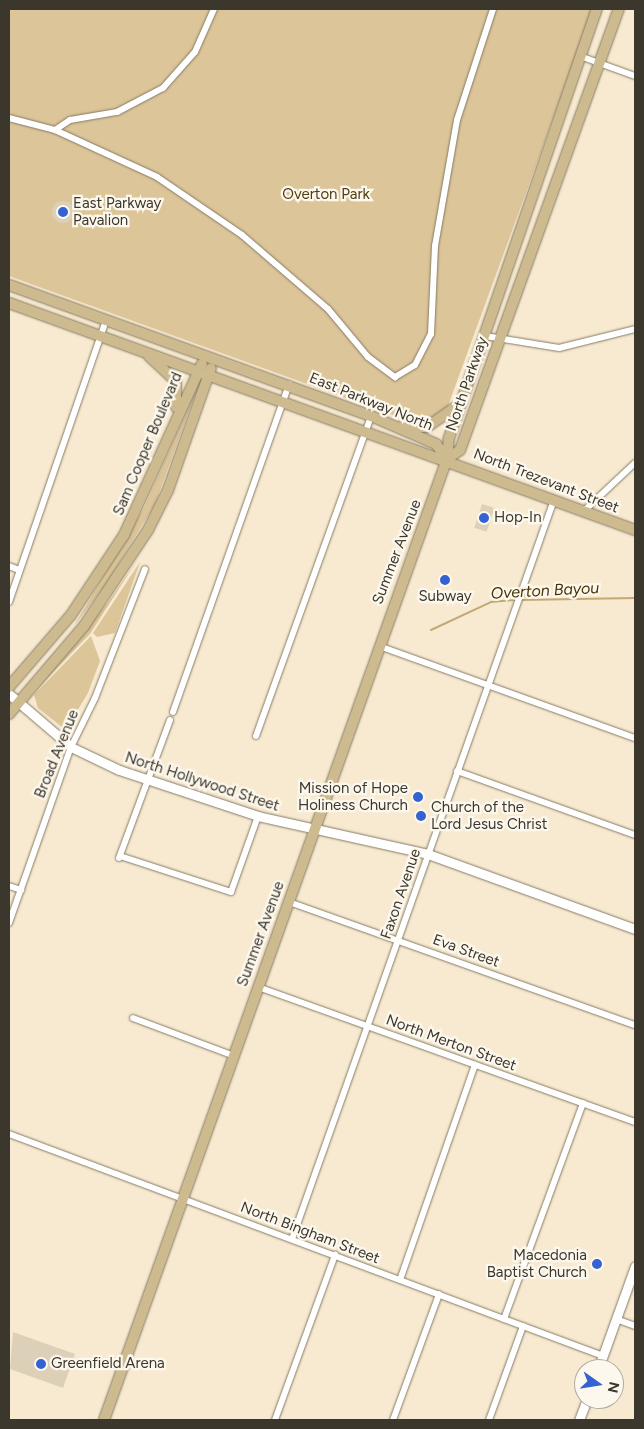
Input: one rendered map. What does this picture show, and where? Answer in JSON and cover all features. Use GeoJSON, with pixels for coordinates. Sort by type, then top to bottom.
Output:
{"type":"FeatureCollection","features":[{"type":"Feature","properties":{"kind":"main road","name":"North Parkway"},"geometry":{"type":"LineString","coordinates":[[447,458],[460,405],[597,9]]}},
{"type":"Feature","properties":{"kind":"main road","name":"North Parkway"},"geometry":{"type":"LineString","coordinates":[[447,458],[460,450],[498,340],[619,9]]}},
{"type":"Feature","properties":{"kind":"main road","name":"East Parkway North"},"geometry":{"type":"LineString","coordinates":[[9,285],[289,384],[397,426],[436,444],[447,458]]}},
{"type":"Feature","properties":{"kind":"main road","name":"East Parkway North"},"geometry":{"type":"LineString","coordinates":[[9,303],[101,338],[197,368],[364,433],[447,458]]}},
{"type":"Feature","properties":{"kind":"main road"},"geometry":{"type":"LineString","coordinates":[[138,349],[176,380],[174,421]]}},
{"type":"Feature","properties":{"kind":"main road","name":"Sam Cooper Boulevard"},"geometry":{"type":"LineString","coordinates":[[9,687],[71,615],[122,539],[197,368],[210,357]]}},
{"type":"Feature","properties":{"kind":"main road"},"geometry":{"type":"LineString","coordinates":[[9,714],[84,626],[148,530],[212,374],[210,357]]}},
{"type":"Feature","properties":{"kind":"main road"},"geometry":{"type":"LineString","coordinates":[[397,426],[427,427],[460,405]]}},
{"type":"Feature","properties":{"kind":"main road","name":"North Trezevant Street"},"geometry":{"type":"LineString","coordinates":[[447,458],[635,530]]}},
{"type":"Feature","properties":{"kind":"main road","name":"Summer Avenue"},"geometry":{"type":"LineString","coordinates":[[104,1420],[316,829],[378,645],[447,458]]}},
{"type":"Feature","properties":{"kind":"main road","name":"North Hollywood Street"},"geometry":{"type":"LineString","coordinates":[[9,694],[71,747],[147,780],[258,816],[428,854],[635,929]]}},
{"type":"Feature","properties":{"kind":"main road"},"geometry":{"type":"LineString","coordinates":[[601,1359],[635,1266]]}},
{"type":"Feature","properties":{"kind":"street"},"geometry":{"type":"LineString","coordinates":[[55,130],[70,120],[116,112],[163,88],[195,52],[214,9]]}},
{"type":"Feature","properties":{"kind":"street"},"geometry":{"type":"LineString","coordinates":[[9,118],[55,130],[157,177],[242,234],[328,309],[368,357],[396,377],[415,365],[431,334],[434,246],[457,120],[493,9]]}},
{"type":"Feature","properties":{"kind":"street"},"geometry":{"type":"LineString","coordinates":[[580,56],[635,76]]}},
{"type":"Feature","properties":{"kind":"street"},"geometry":{"type":"LineString","coordinates":[[9,602],[106,320]]}},
{"type":"Feature","properties":{"kind":"street"},"geometry":{"type":"LineString","coordinates":[[485,336],[498,340],[558,348],[635,329]]}},
{"type":"Feature","properties":{"kind":"street"},"geometry":{"type":"LineString","coordinates":[[173,712],[289,384]]}},
{"type":"Feature","properties":{"kind":"street"},"geometry":{"type":"LineString","coordinates":[[256,736],[371,416]]}},
{"type":"Feature","properties":{"kind":"street"},"geometry":{"type":"LineString","coordinates":[[584,511],[635,463]]}},
{"type":"Feature","properties":{"kind":"street","name":"Faxon Avenue"},"geometry":{"type":"LineString","coordinates":[[292,1239],[554,500]]}},
{"type":"Feature","properties":{"kind":"street"},"geometry":{"type":"LineString","coordinates":[[9,566],[19,570]]}},
{"type":"Feature","properties":{"kind":"street","name":"Broad Avenue"},"geometry":{"type":"LineString","coordinates":[[9,923],[71,747],[95,698],[145,568]]}},
{"type":"Feature","properties":{"kind":"street"},"geometry":{"type":"LineString","coordinates":[[378,645],[635,738]]}},
{"type":"Feature","properties":{"kind":"street"},"geometry":{"type":"LineString","coordinates":[[170,720],[120,858],[231,892],[258,816]]}},
{"type":"Feature","properties":{"kind":"street"},"geometry":{"type":"LineString","coordinates":[[457,771],[635,835]]}},
{"type":"Feature","properties":{"kind":"street"},"geometry":{"type":"LineString","coordinates":[[9,886],[21,890]]}},
{"type":"Feature","properties":{"kind":"street","name":"Eva Street"},"geometry":{"type":"LineString","coordinates":[[289,902],[635,1025]]}},
{"type":"Feature","properties":{"kind":"street","name":"North Merton Street"},"geometry":{"type":"LineString","coordinates":[[258,987],[635,1122]]}},
{"type":"Feature","properties":{"kind":"street"},"geometry":{"type":"LineString","coordinates":[[133,1018],[234,1056]]}},
{"type":"Feature","properties":{"kind":"street"},"geometry":{"type":"LineString","coordinates":[[400,1280],[476,1065]]}},
{"type":"Feature","properties":{"kind":"street"},"geometry":{"type":"LineString","coordinates":[[504,1319],[583,1104]]}},
{"type":"Feature","properties":{"kind":"street","name":"North Bingham Street"},"geometry":{"type":"LineString","coordinates":[[9,1134],[602,1356]]}},
{"type":"Feature","properties":{"kind":"street"},"geometry":{"type":"LineString","coordinates":[[275,1420],[336,1255]]}},
{"type":"Feature","properties":{"kind":"street"},"geometry":{"type":"LineString","coordinates":[[392,1420],[439,1294]]}},
{"type":"Feature","properties":{"kind":"street"},"geometry":{"type":"LineString","coordinates":[[616,1319],[635,1326]]}},
{"type":"Feature","properties":{"kind":"street"},"geometry":{"type":"LineString","coordinates":[[489,1420],[523,1326]]}},
{"type":"Feature","properties":{"kind":"green space","name":"Overton Park"},"geometry":{"type":"Polygon","coordinates":[[[9,9],[593,9],[445,414],[420,425],[9,276],[9,9]]]}},
{"type":"Feature","properties":{"kind":"green space"},"geometry":{"type":"Polygon","coordinates":[[[200,381],[155,504],[106,584],[74,626],[144,508],[200,381]]]}},
{"type":"Feature","properties":{"kind":"green space"},"geometry":{"type":"Polygon","coordinates":[[[136,562],[90,634],[35,691],[109,601],[136,562]]]}},
{"type":"Feature","properties":{"kind":"green space"},"geometry":{"type":"Polygon","coordinates":[[[140,562],[115,633],[97,637],[93,633],[140,562]]]}},
{"type":"Feature","properties":{"kind":"green space"},"geometry":{"type":"Polygon","coordinates":[[[91,636],[100,661],[88,693],[71,721],[65,720],[67,731],[38,708],[34,695],[91,636]]]}},
{"type":"Feature","properties":{"kind":"building","name":"East Parkway Pavalion"},"geometry":{"type":"Polygon","coordinates":[[[63,201],[71,204],[74,212],[71,220],[63,223],[55,220],[52,212],[55,204],[63,201]]]}},
{"type":"Feature","properties":{"kind":"building","name":"Hop-In"},"geometry":{"type":"Polygon","coordinates":[[[482,504],[494,508],[487,532],[474,528],[482,504]]]}},
{"type":"Feature","properties":{"kind":"building","name":"Greenfield Arena"},"geometry":{"type":"Polygon","coordinates":[[[13,1332],[75,1354],[63,1388],[10,1369],[13,1332]]]}},
{"type":"Feature","properties":{"kind":"waterway","name":"Overton Bayou"},"geometry":{"type":"LineString","coordinates":[[520,600],[635,598]]}},
{"type":"Feature","properties":{"kind":"waterway","name":"Overton Bayou"},"geometry":{"type":"LineString","coordinates":[[431,630],[491,602],[515,600]]}},
{"type":"Feature","properties":{"kind":"place","name":"East Parkway Pavalion"},"geometry":{"type":"Point","coordinates":[63,212]}},
{"type":"Feature","properties":{"kind":"place","name":"Hop-In"},"geometry":{"type":"Point","coordinates":[484,518]}},
{"type":"Feature","properties":{"kind":"place","name":"Subway"},"geometry":{"type":"Point","coordinates":[445,580]}},
{"type":"Feature","properties":{"kind":"place","name":"Mission of Hope Holiness Church"},"geometry":{"type":"Point","coordinates":[418,797]}},
{"type":"Feature","properties":{"kind":"place","name":"Church of the Lord Jesus Christ"},"geometry":{"type":"Point","coordinates":[421,816]}},
{"type":"Feature","properties":{"kind":"place","name":"Macedonia Baptist Church"},"geometry":{"type":"Point","coordinates":[597,1264]}},
{"type":"Feature","properties":{"kind":"place","name":"Greenfield Arena"},"geometry":{"type":"Point","coordinates":[41,1364]}}]}
